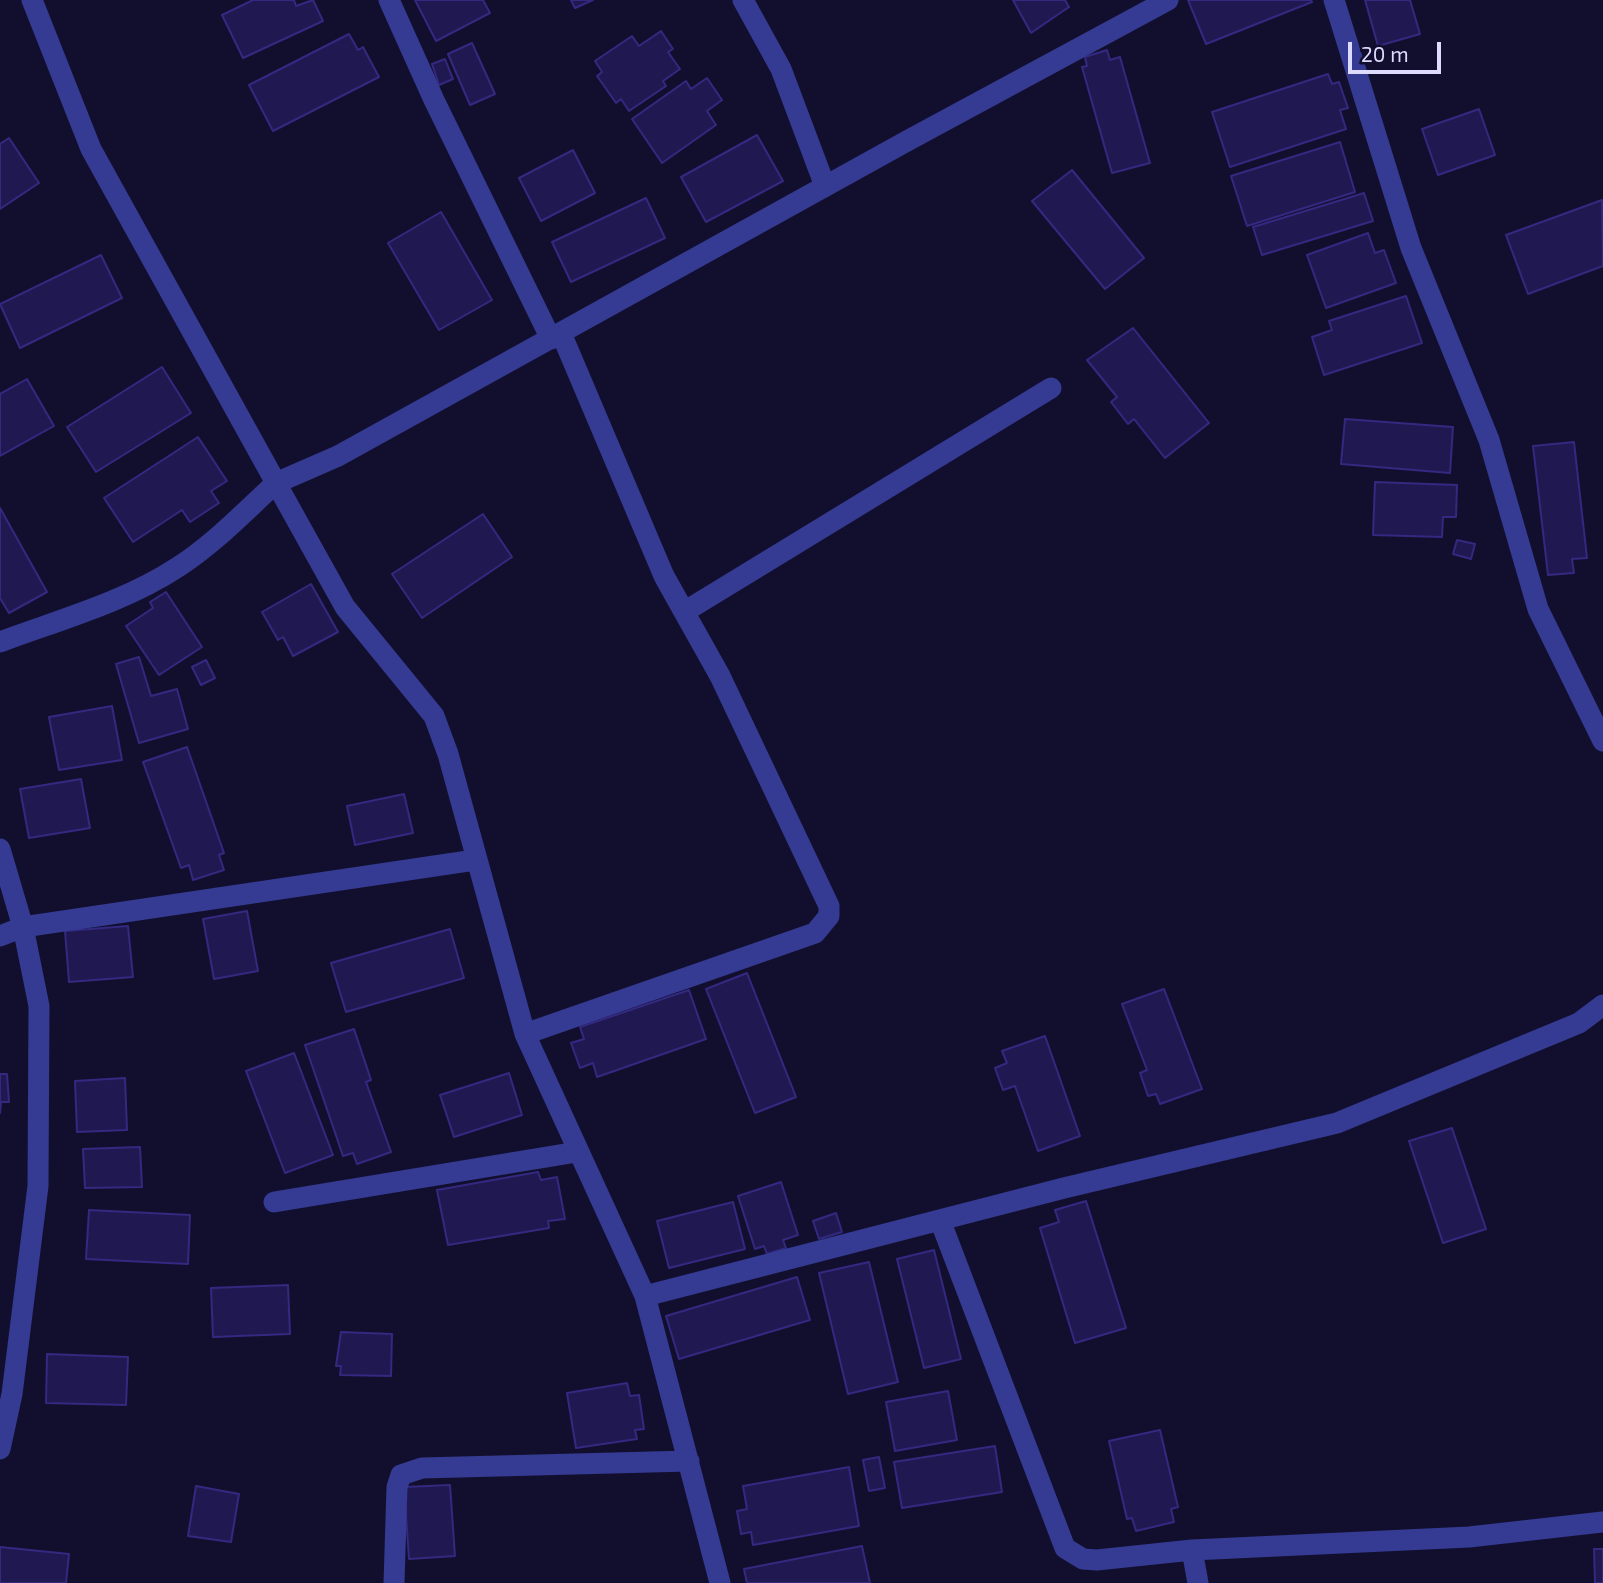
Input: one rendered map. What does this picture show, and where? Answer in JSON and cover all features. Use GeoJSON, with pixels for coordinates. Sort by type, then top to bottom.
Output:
{"type":"FeatureCollection","features":[{"type":"Feature","properties":{"kind":"street"},"geometry":{"type":"LineString","coordinates":[[32,0],[92,149],[345,607],[433,716],[448,754],[525,1034],[645,1296],[720,1583]]}},
{"type":"Feature","properties":{"kind":"street"},"geometry":{"type":"LineString","coordinates":[[389,0],[434,100],[556,336],[664,576],[720,676],[829,906],[830,916],[816,933],[525,1034]]}},
{"type":"Feature","properties":{"kind":"street"},"geometry":{"type":"LineString","coordinates":[[743,0],[782,69],[825,186]]}},
{"type":"Feature","properties":{"kind":"street"},"geometry":{"type":"LineString","coordinates":[[0,642],[134,591],[178,567],[205,548],[276,482],[338,456],[825,186],[1168,0]]}},
{"type":"Feature","properties":{"kind":"street"},"geometry":{"type":"LineString","coordinates":[[1334,0],[1411,248],[1489,440],[1538,609],[1603,741]]}},
{"type":"Feature","properties":{"kind":"street"},"geometry":{"type":"LineString","coordinates":[[684,612],[1051,388]]}},
{"type":"Feature","properties":{"kind":"street"},"geometry":{"type":"LineString","coordinates":[[0,849],[23,928],[39,1006],[38,1186],[12,1394],[0,1449]]}},
{"type":"Feature","properties":{"kind":"street"},"geometry":{"type":"LineString","coordinates":[[0,936],[23,928],[475,860]]}},
{"type":"Feature","properties":{"kind":"street"},"geometry":{"type":"LineString","coordinates":[[645,1296],[940,1220],[1337,1123],[1580,1023],[1603,1005]]}},
{"type":"Feature","properties":{"kind":"street"},"geometry":{"type":"LineString","coordinates":[[274,1202],[577,1152]]}},
{"type":"Feature","properties":{"kind":"street"},"geometry":{"type":"LineString","coordinates":[[940,1220],[1065,1548],[1083,1559],[1097,1560],[1192,1550],[1469,1537],[1603,1522]]}},
{"type":"Feature","properties":{"kind":"street"},"geometry":{"type":"LineString","coordinates":[[394,1583],[397,1487],[401,1475],[408,1471],[422,1468],[688,1461]]}},
{"type":"Feature","properties":{"kind":"street"},"geometry":{"type":"LineString","coordinates":[[1192,1550],[1198,1583]]}},
{"type":"Feature","properties":{"kind":"building"},"geometry":{"type":"Polygon","coordinates":[[[253,0],[294,0],[296,6],[313,0],[323,21],[243,58],[222,15],[253,0]]]}},
{"type":"Feature","properties":{"kind":"building"},"geometry":{"type":"Polygon","coordinates":[[[415,0],[483,0],[490,13],[436,41],[415,0]]]}},
{"type":"Feature","properties":{"kind":"building"},"geometry":{"type":"Polygon","coordinates":[[[571,0],[593,0],[575,8],[571,0]]]}},
{"type":"Feature","properties":{"kind":"building"},"geometry":{"type":"Polygon","coordinates":[[[1013,0],[1065,0],[1069,7],[1031,33],[1013,0]]]}},
{"type":"Feature","properties":{"kind":"building"},"geometry":{"type":"Polygon","coordinates":[[[1188,0],[1311,0],[1312,2],[1206,44],[1188,0]]]}},
{"type":"Feature","properties":{"kind":"building"},"geometry":{"type":"Polygon","coordinates":[[[1365,0],[1410,0],[1420,34],[1378,46],[1365,0]]]}},
{"type":"Feature","properties":{"kind":"building"},"geometry":{"type":"Polygon","coordinates":[[[661,31],[673,49],[668,52],[680,69],[663,81],[666,86],[629,111],[621,99],[616,103],[597,76],[602,72],[595,61],[632,36],[639,46],[661,31]]]}},
{"type":"Feature","properties":{"kind":"building"},"geometry":{"type":"Polygon","coordinates":[[[349,34],[358,50],[363,47],[379,77],[273,131],[249,85],[349,34]]]}},
{"type":"Feature","properties":{"kind":"building"},"geometry":{"type":"Polygon","coordinates":[[[472,43],[495,94],[470,105],[448,54],[472,43]]]}},
{"type":"Feature","properties":{"kind":"building"},"geometry":{"type":"Polygon","coordinates":[[[1107,50],[1110,60],[1120,57],[1150,163],[1112,173],[1082,67],[1087,66],[1085,57],[1107,50]]]}},
{"type":"Feature","properties":{"kind":"building"},"geometry":{"type":"Polygon","coordinates":[[[445,59],[453,79],[439,85],[432,64],[445,59]]]}},
{"type":"Feature","properties":{"kind":"building"},"geometry":{"type":"Polygon","coordinates":[[[1328,74],[1332,84],[1339,82],[1348,108],[1340,110],[1346,129],[1230,167],[1212,112],[1328,74]]]}},
{"type":"Feature","properties":{"kind":"building"},"geometry":{"type":"Polygon","coordinates":[[[707,78],[722,100],[707,111],[716,125],[662,163],[632,119],[686,81],[691,89],[707,78]]]}},
{"type":"Feature","properties":{"kind":"building"},"geometry":{"type":"Polygon","coordinates":[[[1479,109],[1495,155],[1438,175],[1422,129],[1479,109]]]}},
{"type":"Feature","properties":{"kind":"building"},"geometry":{"type":"Polygon","coordinates":[[[757,135],[783,181],[706,222],[681,177],[757,135]]]}},
{"type":"Feature","properties":{"kind":"building"},"geometry":{"type":"Polygon","coordinates":[[[9,138],[39,183],[0,209],[0,144],[9,138]]]}},
{"type":"Feature","properties":{"kind":"building"},"geometry":{"type":"Polygon","coordinates":[[[1340,142],[1355,192],[1247,226],[1231,176],[1340,142]]]}},
{"type":"Feature","properties":{"kind":"building"},"geometry":{"type":"Polygon","coordinates":[[[573,150],[595,193],[541,221],[519,178],[573,150]]]}},
{"type":"Feature","properties":{"kind":"building"},"geometry":{"type":"Polygon","coordinates":[[[1072,170],[1144,258],[1105,289],[1032,201],[1072,170]]]}},
{"type":"Feature","properties":{"kind":"building"},"geometry":{"type":"Polygon","coordinates":[[[1364,193],[1373,221],[1262,255],[1253,227],[1364,193]]]}},
{"type":"Feature","properties":{"kind":"building"},"geometry":{"type":"Polygon","coordinates":[[[646,198],[665,238],[571,282],[552,242],[646,198]]]}},
{"type":"Feature","properties":{"kind":"building"},"geometry":{"type":"Polygon","coordinates":[[[1602,200],[1603,266],[1528,294],[1506,235],[1602,200]]]}},
{"type":"Feature","properties":{"kind":"building"},"geometry":{"type":"Polygon","coordinates":[[[441,212],[492,300],[439,330],[388,243],[441,212]]]}},
{"type":"Feature","properties":{"kind":"building"},"geometry":{"type":"Polygon","coordinates":[[[1368,233],[1375,253],[1384,250],[1396,283],[1326,308],[1307,255],[1368,233]]]}},
{"type":"Feature","properties":{"kind":"building"},"geometry":{"type":"Polygon","coordinates":[[[101,255],[122,298],[20,348],[0,304],[101,255]]]}},
{"type":"Feature","properties":{"kind":"building"},"geometry":{"type":"Polygon","coordinates":[[[1406,296],[1422,343],[1324,375],[1312,337],[1332,330],[1329,321],[1406,296]]]}},
{"type":"Feature","properties":{"kind":"building"},"geometry":{"type":"Polygon","coordinates":[[[1133,328],[1209,423],[1165,458],[1134,419],[1128,424],[1111,402],[1117,397],[1087,360],[1133,328]]]}},
{"type":"Feature","properties":{"kind":"building"},"geometry":{"type":"Polygon","coordinates":[[[162,367],[191,413],[96,472],[67,427],[162,367]]]}},
{"type":"Feature","properties":{"kind":"building"},"geometry":{"type":"Polygon","coordinates":[[[27,379],[54,426],[0,456],[0,394],[27,379]]]}},
{"type":"Feature","properties":{"kind":"building"},"geometry":{"type":"Polygon","coordinates":[[[1345,419],[1453,427],[1450,473],[1341,464],[1345,419]]]}},
{"type":"Feature","properties":{"kind":"building"},"geometry":{"type":"Polygon","coordinates":[[[198,437],[227,481],[211,491],[219,503],[190,522],[182,510],[133,542],[104,498],[198,437]]]}},
{"type":"Feature","properties":{"kind":"building"},"geometry":{"type":"Polygon","coordinates":[[[1574,442],[1587,558],[1572,559],[1574,573],[1548,575],[1533,446],[1574,442]]]}},
{"type":"Feature","properties":{"kind":"building"},"geometry":{"type":"Polygon","coordinates":[[[1375,482],[1457,485],[1456,517],[1443,517],[1442,537],[1373,535],[1375,482]]]}},
{"type":"Feature","properties":{"kind":"building"},"geometry":{"type":"Polygon","coordinates":[[[0,508],[47,592],[9,613],[0,598],[0,508]]]}},
{"type":"Feature","properties":{"kind":"building"},"geometry":{"type":"Polygon","coordinates":[[[483,514],[512,557],[422,618],[392,574],[483,514]]]}},
{"type":"Feature","properties":{"kind":"building"},"geometry":{"type":"Polygon","coordinates":[[[1457,540],[1475,544],[1471,559],[1453,554],[1457,540]]]}},
{"type":"Feature","properties":{"kind":"building"},"geometry":{"type":"Polygon","coordinates":[[[311,584],[338,632],[293,656],[283,637],[278,640],[262,612],[311,584]]]}},
{"type":"Feature","properties":{"kind":"building"},"geometry":{"type":"Polygon","coordinates":[[[166,592],[202,647],[159,675],[126,626],[153,608],[150,602],[166,592]]]}},
{"type":"Feature","properties":{"kind":"building"},"geometry":{"type":"Polygon","coordinates":[[[139,657],[151,696],[177,689],[188,729],[139,743],[116,664],[139,657]]]}},
{"type":"Feature","properties":{"kind":"building"},"geometry":{"type":"Polygon","coordinates":[[[206,660],[215,678],[201,685],[192,667],[206,660]]]}},
{"type":"Feature","properties":{"kind":"building"},"geometry":{"type":"Polygon","coordinates":[[[112,706],[122,760],[59,770],[49,717],[112,706]]]}},
{"type":"Feature","properties":{"kind":"building"},"geometry":{"type":"Polygon","coordinates":[[[187,747],[224,853],[219,855],[224,870],[193,880],[189,865],[181,868],[143,762],[187,747]]]}},
{"type":"Feature","properties":{"kind":"building"},"geometry":{"type":"Polygon","coordinates":[[[81,779],[90,828],[29,838],[20,789],[81,779]]]}},
{"type":"Feature","properties":{"kind":"building"},"geometry":{"type":"Polygon","coordinates":[[[404,794],[413,833],[355,845],[347,806],[404,794]]]}},
{"type":"Feature","properties":{"kind":"building"},"geometry":{"type":"Polygon","coordinates":[[[247,911],[258,971],[214,979],[203,919],[247,911]]]}},
{"type":"Feature","properties":{"kind":"building"},"geometry":{"type":"Polygon","coordinates":[[[128,926],[133,977],[69,982],[65,931],[128,926]]]}},
{"type":"Feature","properties":{"kind":"building"},"geometry":{"type":"Polygon","coordinates":[[[450,929],[464,978],[346,1012],[331,963],[450,929]]]}},
{"type":"Feature","properties":{"kind":"building"},"geometry":{"type":"Polygon","coordinates":[[[747,973],[796,1097],[755,1113],[706,989],[747,973]]]}},
{"type":"Feature","properties":{"kind":"building"},"geometry":{"type":"Polygon","coordinates":[[[1164,989],[1202,1089],[1160,1104],[1156,1094],[1148,1096],[1140,1073],[1147,1070],[1122,1004],[1164,989]]]}},
{"type":"Feature","properties":{"kind":"building"},"geometry":{"type":"Polygon","coordinates":[[[689,990],[706,1039],[597,1077],[593,1063],[580,1068],[571,1043],[584,1039],[580,1027],[689,990]]]}},
{"type":"Feature","properties":{"kind":"building"},"geometry":{"type":"Polygon","coordinates":[[[354,1029],[371,1080],[366,1082],[391,1152],[357,1164],[353,1153],[343,1156],[305,1045],[354,1029]]]}},
{"type":"Feature","properties":{"kind":"building"},"geometry":{"type":"Polygon","coordinates":[[[1045,1036],[1080,1136],[1038,1151],[1015,1086],[1003,1090],[995,1068],[1007,1063],[1002,1051],[1045,1036]]]}},
{"type":"Feature","properties":{"kind":"building"},"geometry":{"type":"Polygon","coordinates":[[[294,1053],[333,1155],[285,1173],[246,1071],[294,1053]]]}},
{"type":"Feature","properties":{"kind":"building"},"geometry":{"type":"Polygon","coordinates":[[[509,1073],[522,1115],[454,1137],[440,1095],[509,1073]]]}},
{"type":"Feature","properties":{"kind":"building"},"geometry":{"type":"Polygon","coordinates":[[[0,1074],[7,1074],[9,1102],[1,1102],[0,1113],[0,1074]]]}},
{"type":"Feature","properties":{"kind":"building"},"geometry":{"type":"Polygon","coordinates":[[[125,1078],[127,1130],[77,1132],[75,1081],[125,1078]]]}},
{"type":"Feature","properties":{"kind":"building"},"geometry":{"type":"Polygon","coordinates":[[[1452,1128],[1486,1229],[1443,1243],[1409,1141],[1452,1128]]]}},
{"type":"Feature","properties":{"kind":"building"},"geometry":{"type":"Polygon","coordinates":[[[140,1147],[142,1187],[85,1188],[83,1149],[140,1147]]]}},
{"type":"Feature","properties":{"kind":"building"},"geometry":{"type":"Polygon","coordinates":[[[538,1172],[541,1180],[557,1177],[565,1219],[548,1221],[549,1228],[448,1245],[437,1190],[538,1172]]]}},
{"type":"Feature","properties":{"kind":"building"},"geometry":{"type":"Polygon","coordinates":[[[781,1182],[798,1235],[783,1240],[786,1248],[767,1254],[764,1246],[755,1249],[738,1196],[781,1182]]]}},
{"type":"Feature","properties":{"kind":"building"},"geometry":{"type":"Polygon","coordinates":[[[1086,1201],[1126,1328],[1075,1343],[1040,1228],[1059,1222],[1055,1210],[1086,1201]]]}},
{"type":"Feature","properties":{"kind":"building"},"geometry":{"type":"Polygon","coordinates":[[[733,1202],[745,1249],[669,1268],[657,1221],[733,1202]]]}},
{"type":"Feature","properties":{"kind":"building"},"geometry":{"type":"Polygon","coordinates":[[[89,1210],[190,1215],[188,1264],[86,1259],[89,1210]]]}},
{"type":"Feature","properties":{"kind":"building"},"geometry":{"type":"Polygon","coordinates":[[[836,1213],[842,1232],[819,1239],[813,1221],[836,1213]]]}},
{"type":"Feature","properties":{"kind":"building"},"geometry":{"type":"Polygon","coordinates":[[[934,1250],[961,1359],[924,1368],[897,1259],[934,1250]]]}},
{"type":"Feature","properties":{"kind":"building"},"geometry":{"type":"Polygon","coordinates":[[[869,1262],[898,1382],[848,1394],[819,1273],[869,1262]]]}},
{"type":"Feature","properties":{"kind":"building"},"geometry":{"type":"Polygon","coordinates":[[[797,1277],[810,1320],[679,1359],[666,1316],[797,1277]]]}},
{"type":"Feature","properties":{"kind":"building"},"geometry":{"type":"Polygon","coordinates":[[[288,1285],[290,1334],[213,1337],[211,1288],[288,1285]]]}},
{"type":"Feature","properties":{"kind":"building"},"geometry":{"type":"Polygon","coordinates":[[[341,1332],[392,1334],[391,1376],[340,1375],[341,1366],[336,1366],[341,1332]]]}},
{"type":"Feature","properties":{"kind":"building"},"geometry":{"type":"Polygon","coordinates":[[[47,1354],[128,1357],[126,1405],[46,1403],[47,1354]]]}},
{"type":"Feature","properties":{"kind":"building"},"geometry":{"type":"Polygon","coordinates":[[[627,1383],[630,1396],[639,1395],[644,1429],[635,1430],[637,1439],[576,1448],[567,1393],[627,1383]]]}},
{"type":"Feature","properties":{"kind":"building"},"geometry":{"type":"Polygon","coordinates":[[[948,1391],[957,1440],[895,1451],[886,1402],[948,1391]]]}},
{"type":"Feature","properties":{"kind":"building"},"geometry":{"type":"Polygon","coordinates":[[[1160,1430],[1178,1507],[1171,1509],[1174,1522],[1136,1531],[1132,1518],[1127,1519],[1109,1441],[1160,1430]]]}},
{"type":"Feature","properties":{"kind":"building"},"geometry":{"type":"Polygon","coordinates":[[[995,1446],[1002,1492],[902,1508],[894,1462],[995,1446]]]}},
{"type":"Feature","properties":{"kind":"building"},"geometry":{"type":"Polygon","coordinates":[[[879,1457],[885,1488],[869,1491],[863,1460],[879,1457]]]}},
{"type":"Feature","properties":{"kind":"building"},"geometry":{"type":"Polygon","coordinates":[[[849,1467],[859,1526],[753,1545],[751,1532],[741,1534],[737,1511],[747,1509],[743,1486],[849,1467]]]}},
{"type":"Feature","properties":{"kind":"building"},"geometry":{"type":"Polygon","coordinates":[[[450,1485],[455,1556],[409,1559],[404,1487],[450,1485]]]}},
{"type":"Feature","properties":{"kind":"building"},"geometry":{"type":"Polygon","coordinates":[[[196,1486],[239,1494],[231,1542],[188,1536],[196,1486]]]}},
{"type":"Feature","properties":{"kind":"building"},"geometry":{"type":"Polygon","coordinates":[[[862,1546],[870,1583],[747,1583],[744,1569],[862,1546]]]}},
{"type":"Feature","properties":{"kind":"building"},"geometry":{"type":"Polygon","coordinates":[[[0,1547],[69,1554],[66,1583],[0,1583],[0,1547]]]}},
{"type":"Feature","properties":{"kind":"building"},"geometry":{"type":"Polygon","coordinates":[[[1594,1549],[1603,1549],[1603,1583],[1595,1583],[1594,1549]]]}}]}
